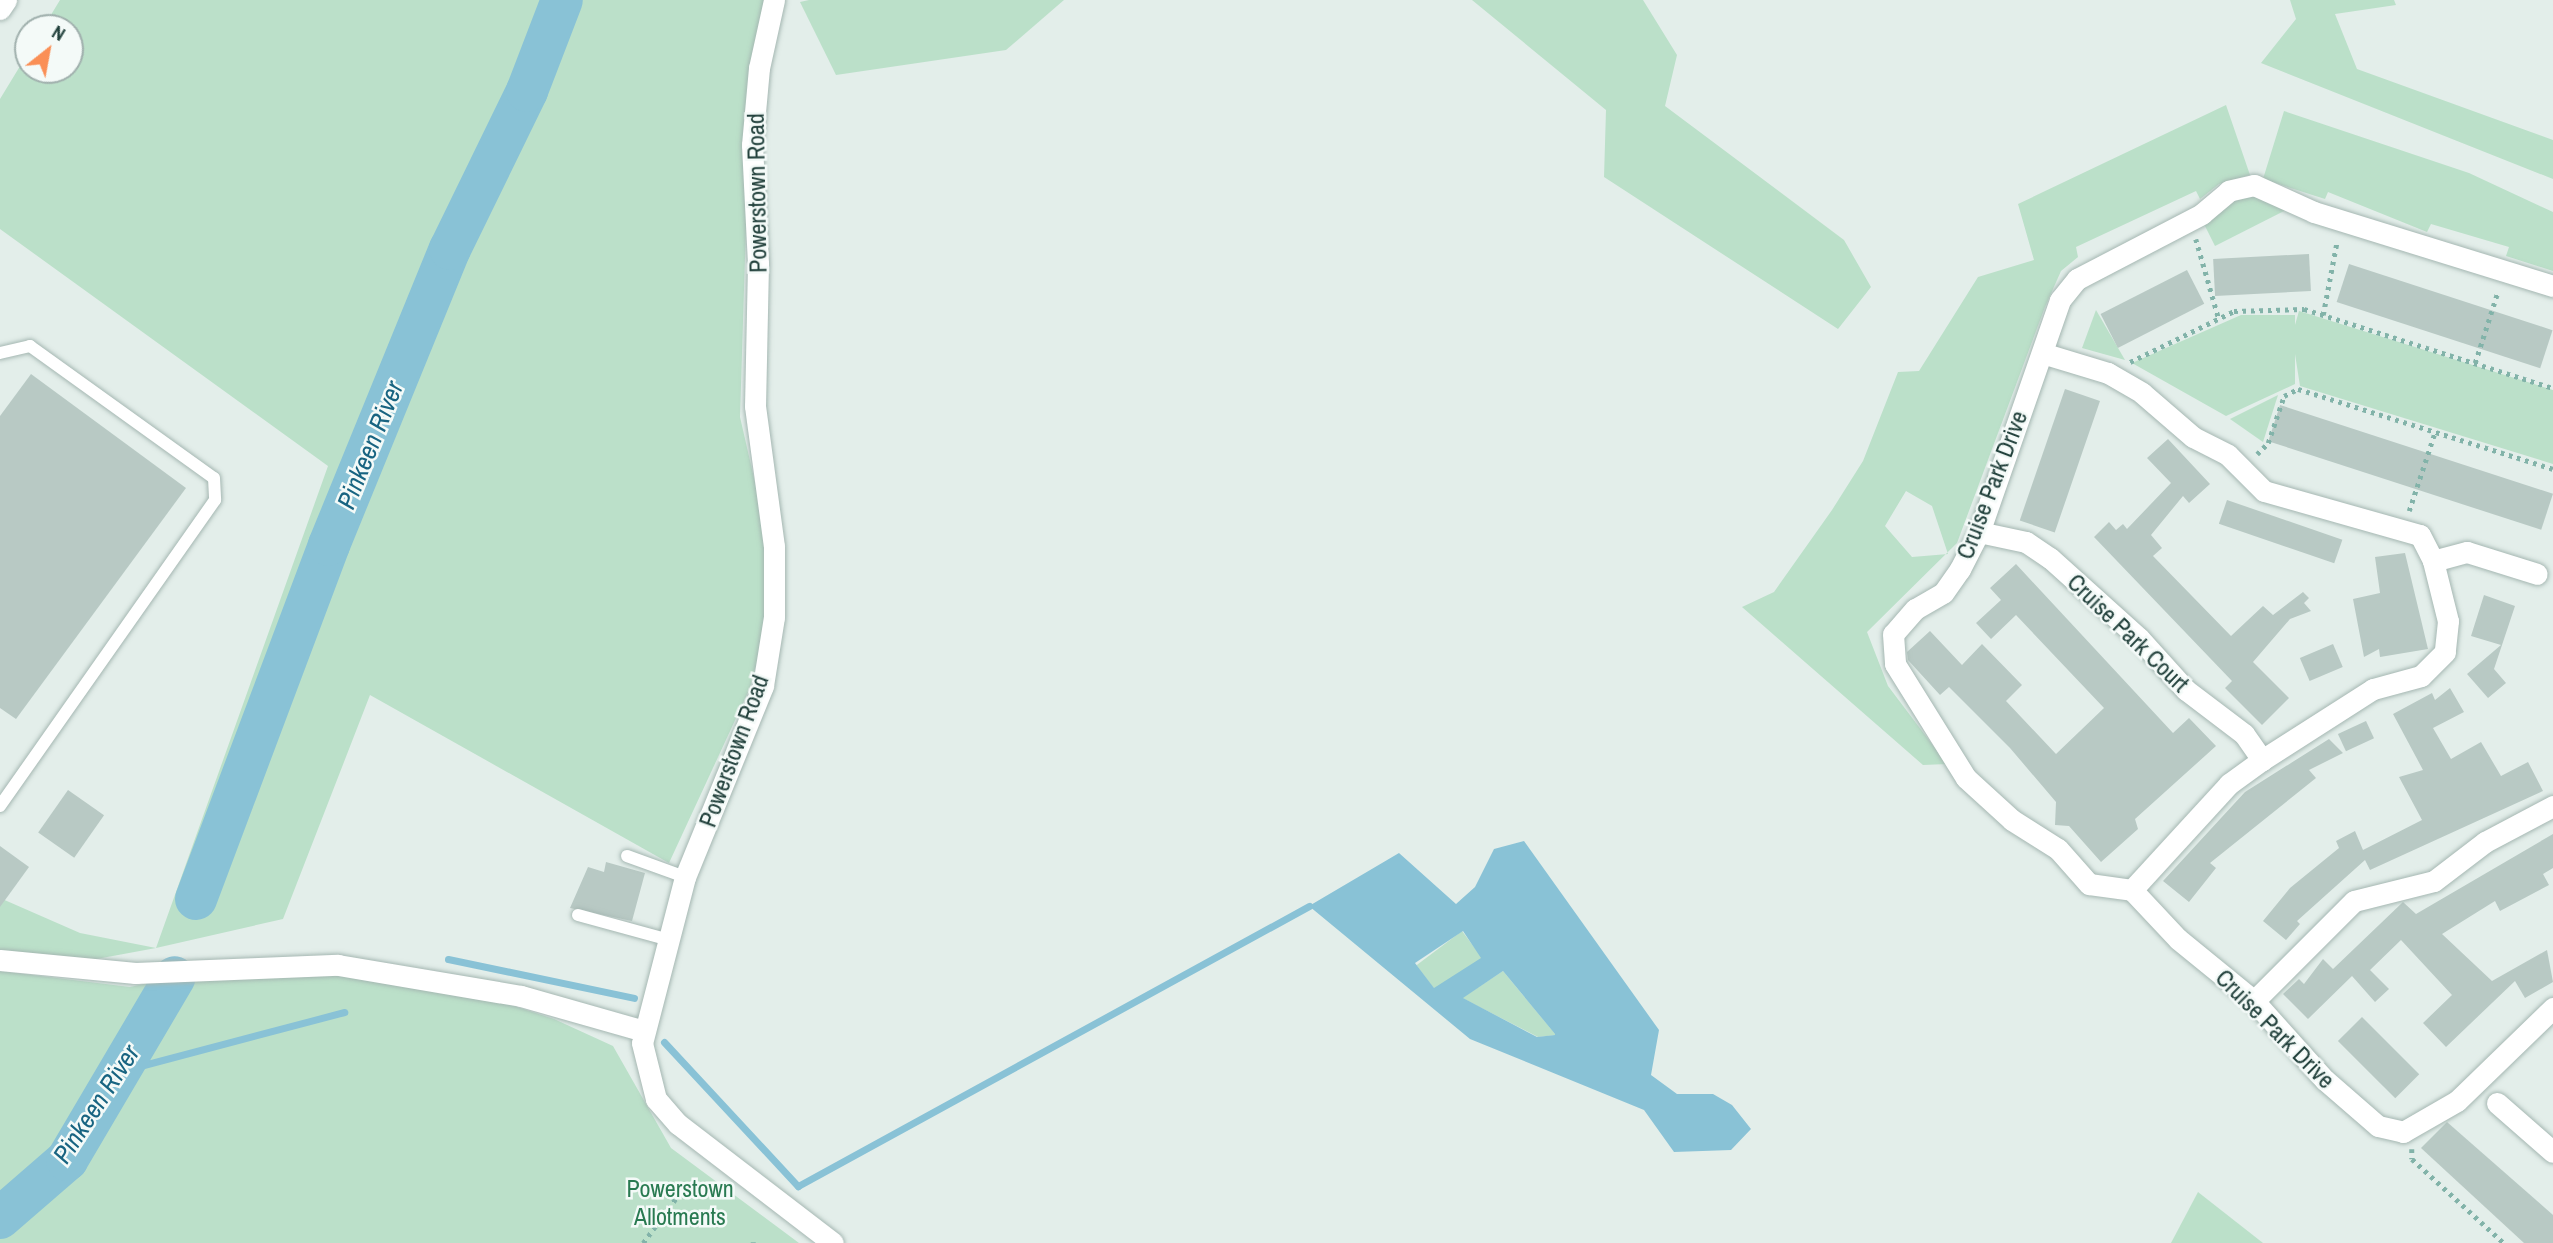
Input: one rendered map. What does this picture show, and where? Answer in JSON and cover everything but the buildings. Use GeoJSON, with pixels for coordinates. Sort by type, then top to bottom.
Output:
{"type":"FeatureCollection","features":[{"type":"Feature","properties":{"kind":"street"},"geometry":{"type":"LineString","coordinates":[[0,9],[6,0]]}},
{"type":"Feature","properties":{"kind":"street","name":"Powerstown Road"},"geometry":{"type":"LineString","coordinates":[[774,0],[759,68],[752,145],[758,264],[755,406],[774,546],[774,617],[763,687],[685,877],[666,939],[644,1031],[646,1076],[670,1116],[711,1154],[833,1243]]}},
{"type":"Feature","properties":{"kind":"street","name":"Cruise Park Drive"},"geometry":{"type":"LineString","coordinates":[[2403,1132],[2378,1126],[2325,1080],[2254,1001],[2178,939],[2132,890],[2089,884],[2058,849],[2012,820],[1966,778],[1895,664],[1893,634],[1915,609],[1943,593],[1979,532],[2060,300],[2077,279],[2188,221],[2230,191],[2254,185],[2343,221],[2553,286]]}},
{"type":"Feature","properties":{"kind":"street"},"geometry":{"type":"LineString","coordinates":[[2042,353],[2120,380],[2193,438],[2228,455],[2241,471],[2264,491],[2361,522],[2403,528],[2420,536],[2433,561],[2448,621],[2445,652],[2421,676],[2373,689],[2229,784],[2132,890]]}},
{"type":"Feature","properties":{"kind":"street","name":"Cruise Park Court"},"geometry":{"type":"LineString","coordinates":[[1979,532],[2026,542],[2050,558],[2139,638],[2186,690],[2244,734],[2262,760]]}},
{"type":"Feature","properties":{"kind":"street"},"geometry":{"type":"LineString","coordinates":[[2433,561],[2449,552],[2467,552],[2537,574]]}},
{"type":"Feature","properties":{"kind":"street"},"geometry":{"type":"LineString","coordinates":[[2254,1001],[2354,901],[2434,881],[2485,842],[2553,806]]}},
{"type":"Feature","properties":{"kind":"street"},"geometry":{"type":"LineString","coordinates":[[0,960],[135,973],[338,965],[521,996],[644,1031]]}},
{"type":"Feature","properties":{"kind":"street"},"geometry":{"type":"LineString","coordinates":[[2403,1132],[2457,1101],[2553,1008]]}},
{"type":"Feature","properties":{"kind":"street"},"geometry":{"type":"LineString","coordinates":[[2497,1103],[2553,1152]]}},
{"type":"Feature","properties":{"kind":"lane"},"geometry":{"type":"LineString","coordinates":[[0,354],[30,346],[214,478],[215,500],[0,806]]}},
{"type":"Feature","properties":{"kind":"lane"},"geometry":{"type":"LineString","coordinates":[[627,856],[685,877]]}},
{"type":"Feature","properties":{"kind":"lane"},"geometry":{"type":"LineString","coordinates":[[578,915],[666,939]]}},
{"type":"Feature","properties":{"kind":"path"},"geometry":{"type":"LineString","coordinates":[[2188,221],[2203,254],[2219,319]]}},
{"type":"Feature","properties":{"kind":"path"},"geometry":{"type":"LineString","coordinates":[[2323,315],[2343,221]]}},
{"type":"Feature","properties":{"kind":"path"},"geometry":{"type":"LineString","coordinates":[[2476,363],[2505,271]]}},
{"type":"Feature","properties":{"kind":"path"},"geometry":{"type":"LineString","coordinates":[[2120,380],[2129,362],[2234,311],[2304,309],[2553,388]]}},
{"type":"Feature","properties":{"kind":"path"},"geometry":{"type":"LineString","coordinates":[[2241,471],[2268,443],[2290,390],[2553,469]]}},
{"type":"Feature","properties":{"kind":"path"},"geometry":{"type":"LineString","coordinates":[[2403,528],[2435,432]]}},
{"type":"Feature","properties":{"kind":"path"},"geometry":{"type":"LineString","coordinates":[[2403,1132],[2415,1141],[2412,1159],[2504,1243]]}},
{"type":"Feature","properties":{"kind":"path"},"geometry":{"type":"LineString","coordinates":[[643,1243],[682,1190]]}},
{"type":"Feature","properties":{"kind":"green space"},"geometry":{"type":"Polygon","coordinates":[[[60,0],[765,0],[751,67],[740,417],[770,548],[766,627],[750,688],[669,863],[370,695],[283,919],[156,948],[328,466],[0,229],[0,99],[14,76],[14,84],[84,84],[84,14],[52,14],[60,0]]]}},
{"type":"Feature","properties":{"kind":"green space"},"geometry":{"type":"Polygon","coordinates":[[[1064,0],[1006,50],[836,75],[800,2],[1064,0]]]}},
{"type":"Feature","properties":{"kind":"green space"},"geometry":{"type":"Polygon","coordinates":[[[1472,0],[1643,0],[1677,55],[1665,106],[1844,240],[1871,287],[1838,329],[1604,177],[1606,110],[1472,0]]]}},
{"type":"Feature","properties":{"kind":"green space"},"geometry":{"type":"Polygon","coordinates":[[[2290,0],[2394,0],[2396,5],[2335,14],[2357,69],[2553,140],[2553,179],[2261,63],[2296,19],[2290,0]]]}},
{"type":"Feature","properties":{"kind":"green space"},"geometry":{"type":"Polygon","coordinates":[[[2226,105],[2250,175],[2219,184],[2200,199],[2196,191],[2076,247],[2078,257],[2061,271],[2045,307],[1957,543],[1947,552],[1932,506],[1906,491],[1885,526],[1912,557],[1946,554],[1867,632],[1888,686],[1947,764],[1923,765],[1742,607],[1774,592],[1832,510],[1863,461],[1898,372],[1919,371],[1978,277],[2034,260],[2018,204],[2226,105]]]}},
{"type":"Feature","properties":{"kind":"green space"},"geometry":{"type":"Polygon","coordinates":[[[2284,111],[2469,173],[2553,212],[2553,271],[2506,256],[2509,247],[2431,224],[2427,232],[2328,192],[2325,199],[2263,179],[2284,111]]]}},
{"type":"Feature","properties":{"kind":"green space"},"geometry":{"type":"Polygon","coordinates":[[[2250,193],[2290,208],[2215,246],[2201,218],[2250,193]]]}},
{"type":"Feature","properties":{"kind":"green space"},"geometry":{"type":"Polygon","coordinates":[[[2096,310],[2125,360],[2082,348],[2096,310]]]}},
{"type":"Feature","properties":{"kind":"green space"},"geometry":{"type":"Polygon","coordinates":[[[2299,311],[2553,390],[2553,464],[2300,386],[2295,354],[2295,384],[2226,416],[2132,363],[2241,315],[2295,315],[2295,325],[2299,311]]]}},
{"type":"Feature","properties":{"kind":"green space"},"geometry":{"type":"Polygon","coordinates":[[[2278,395],[2263,442],[2230,419],[2278,395]]]}},
{"type":"Feature","properties":{"kind":"green space"},"geometry":{"type":"Polygon","coordinates":[[[0,898],[80,933],[156,948],[64,965],[0,956],[0,898]]]}},
{"type":"Feature","properties":{"kind":"green space"},"geometry":{"type":"Polygon","coordinates":[[[1462,931],[1482,958],[1437,992],[1416,965],[1462,931]]]}},
{"type":"Feature","properties":{"kind":"green space","name":"Powerstown Allotments"},"geometry":{"type":"Polygon","coordinates":[[[0,971],[130,987],[175,977],[341,972],[481,995],[554,1019],[613,1046],[671,1148],[799,1243],[0,1243],[0,971]]]}},
{"type":"Feature","properties":{"kind":"green space"},"geometry":{"type":"Polygon","coordinates":[[[1503,971],[1556,1035],[1538,1037],[1462,998],[1503,971]]]}},
{"type":"Feature","properties":{"kind":"green space"},"geometry":{"type":"Polygon","coordinates":[[[2198,1192],[2263,1243],[2171,1243],[2198,1192]]]}},
{"type":"Feature","properties":{"kind":"water"},"geometry":{"type":"Polygon","coordinates":[[[1524,841],[1659,1030],[1651,1075],[1677,1094],[1713,1094],[1732,1105],[1751,1129],[1731,1150],[1674,1152],[1644,1110],[1470,1039],[1309,906],[1399,853],[1456,904],[1475,887],[1494,849],[1524,841]],[[1463,931],[1415,963],[1434,988],[1481,958],[1463,931]],[[1503,971],[1463,998],[1537,1037],[1555,1035],[1555,1034],[1503,971]]]}},
{"type":"Feature","properties":{"kind":"waterway","name":"Pinkeen River"},"geometry":{"type":"LineString","coordinates":[[196,899],[329,545],[450,249],[527,91],[562,0]]}},
{"type":"Feature","properties":{"kind":"waterway"},"geometry":{"type":"LineString","coordinates":[[664,1042],[798,1186],[1309,906]]}},
{"type":"Feature","properties":{"kind":"waterway"},"geometry":{"type":"LineString","coordinates":[[448,959],[634,998]]}},
{"type":"Feature","properties":{"kind":"waterway","name":"Pinkeen River"},"geometry":{"type":"LineString","coordinates":[[0,1218],[67,1160],[175,977]]}},
{"type":"Feature","properties":{"kind":"waterway"},"geometry":{"type":"LineString","coordinates":[[121,1071],[344,1012]]}}]}
